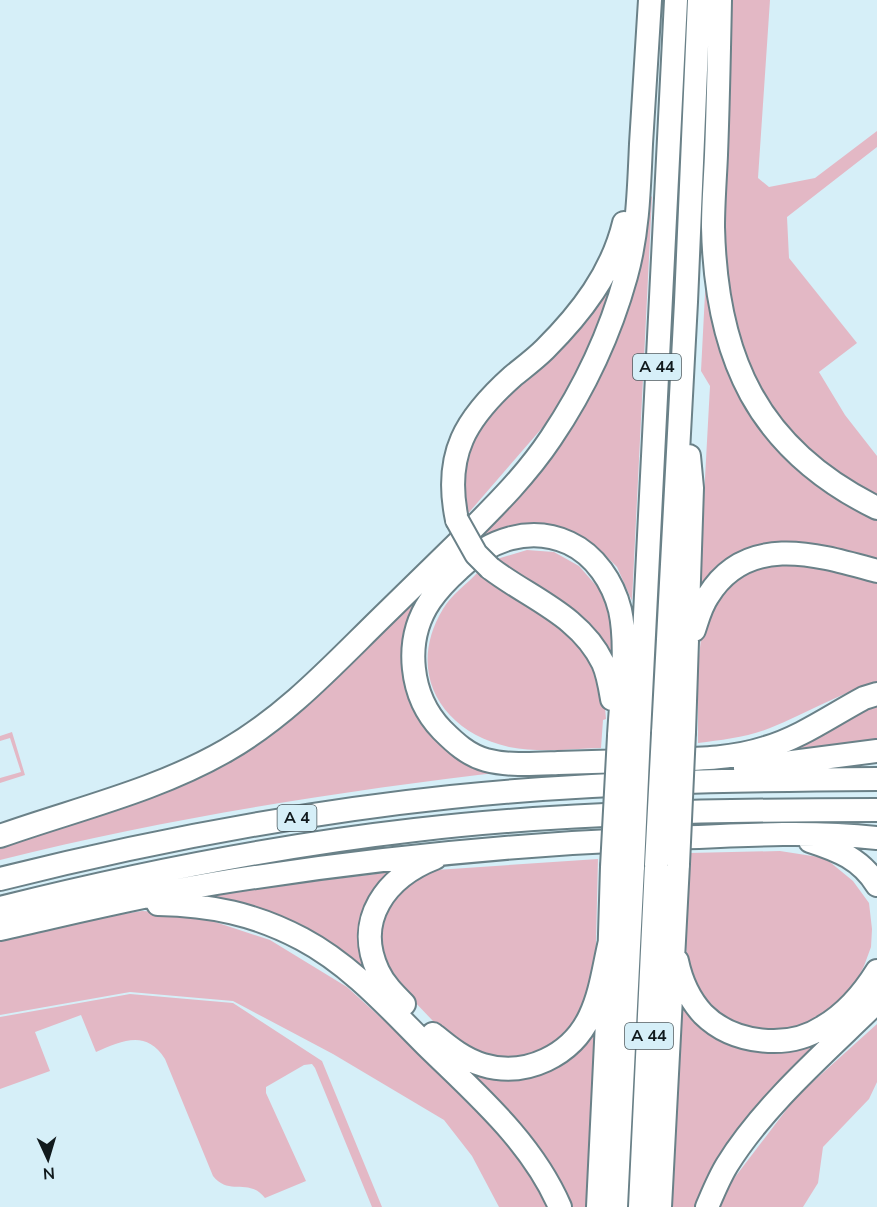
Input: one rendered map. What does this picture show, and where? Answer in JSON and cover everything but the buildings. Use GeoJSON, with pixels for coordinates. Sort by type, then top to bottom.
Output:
{"type":"FeatureCollection","features":[{"type":"Feature","properties":{"kind":"highway"},"geometry":{"type":"LineString","coordinates":[[0,837],[130,795],[226,751],[255,732],[311,687],[509,492],[550,440],[582,386],[604,340],[626,278],[634,244],[639,205],[650,0]]}},
{"type":"Feature","properties":{"kind":"highway","name":"A 44"},"geometry":{"type":"LineString","coordinates":[[629,735],[676,0]]}},
{"type":"Feature","properties":{"kind":"highway","name":"A 44"},"geometry":{"type":"LineString","coordinates":[[673,733],[686,302],[699,0]]}},
{"type":"Feature","properties":{"kind":"highway"},"geometry":{"type":"LineString","coordinates":[[720,0],[713,228],[719,296],[726,334],[736,365],[760,411],[787,444],[818,473],[877,508]]}},
{"type":"Feature","properties":{"kind":"highway"},"geometry":{"type":"LineString","coordinates":[[629,735],[603,662],[590,642],[555,609],[507,581],[476,554],[458,519],[453,500],[453,479],[455,459],[462,437],[478,410],[543,351],[594,291],[618,248],[641,149]]}},
{"type":"Feature","properties":{"kind":"highway"},"geometry":{"type":"LineString","coordinates":[[660,1207],[673,945],[667,864],[673,733],[688,645],[692,488],[689,456],[689,401],[692,332],[686,302]]}},
{"type":"Feature","properties":{"kind":"highway"},"geometry":{"type":"LineString","coordinates":[[451,852],[408,872],[388,889],[374,914],[370,932],[373,956],[379,972],[388,987],[451,1050],[495,1068],[517,1068],[542,1062],[566,1048],[583,1029],[596,1001],[623,866],[629,735],[619,607],[603,573],[592,558],[582,550],[559,539],[530,535],[505,539],[469,558],[430,601],[418,628],[413,657],[414,676],[430,717],[453,742],[486,760],[523,764],[558,763],[708,758],[746,753],[787,740],[864,698],[877,694]]}},
{"type":"Feature","properties":{"kind":"highway"},"geometry":{"type":"LineString","coordinates":[[688,645],[702,606],[712,589],[732,569],[750,560],[773,554],[807,554],[877,571]]}},
{"type":"Feature","properties":{"kind":"highway"},"geometry":{"type":"LineString","coordinates":[[598,786],[877,751]]}},
{"type":"Feature","properties":{"kind":"highway","name":"A 4"},"geometry":{"type":"LineString","coordinates":[[0,879],[131,849],[313,815],[452,797],[598,786],[877,779]]}},
{"type":"Feature","properties":{"kind":"highway","name":"A 4"},"geometry":{"type":"LineString","coordinates":[[0,908],[123,879],[191,866],[287,848],[415,830],[583,816],[690,812],[877,810]]}},
{"type":"Feature","properties":{"kind":"highway"},"geometry":{"type":"LineString","coordinates":[[795,835],[847,855],[869,873],[877,885]]}},
{"type":"Feature","properties":{"kind":"highway"},"geometry":{"type":"LineString","coordinates":[[0,929],[216,883],[451,852],[610,841],[795,835],[877,838]]}},
{"type":"Feature","properties":{"kind":"highway","name":"A 44"},"geometry":{"type":"LineString","coordinates":[[640,1207],[667,864]]}},
{"type":"Feature","properties":{"kind":"highway","name":"A 44"},"geometry":{"type":"LineString","coordinates":[[616,1207],[623,866]]}},
{"type":"Feature","properties":{"kind":"highway"},"geometry":{"type":"LineString","coordinates":[[114,903],[211,907],[261,921],[319,949],[381,999],[518,1138],[539,1167],[560,1207]]}},
{"type":"Feature","properties":{"kind":"highway"},"geometry":{"type":"LineString","coordinates":[[598,1207],[609,941]]}},
{"type":"Feature","properties":{"kind":"highway"},"geometry":{"type":"LineString","coordinates":[[673,945],[685,986],[703,1014],[729,1032],[760,1041],[786,1041],[806,1036],[823,1028],[861,993],[877,971]]}},
{"type":"Feature","properties":{"kind":"highway"},"geometry":{"type":"LineString","coordinates":[[707,1207],[727,1166],[760,1122],[808,1069],[877,1002]]}},
{"type":"Feature","properties":{"kind":"shaded area"},"geometry":{"type":"Polygon","coordinates":[[[726,0],[770,0],[758,178],[769,187],[815,178],[877,131],[877,147],[787,217],[789,258],[857,343],[819,372],[845,415],[877,456],[877,500],[806,453],[749,376],[724,281],[726,0]]]}},
{"type":"Feature","properties":{"kind":"shaded area"},"geometry":{"type":"Polygon","coordinates":[[[651,196],[632,601],[617,567],[597,547],[578,535],[551,527],[478,541],[473,534],[623,313],[643,253],[651,196]]]}},
{"type":"Feature","properties":{"kind":"shaded area"},"geometry":{"type":"Polygon","coordinates":[[[622,250],[610,293],[584,359],[549,420],[465,517],[459,496],[472,428],[622,250]]]}},
{"type":"Feature","properties":{"kind":"shaded area"},"geometry":{"type":"Polygon","coordinates":[[[707,255],[740,389],[877,517],[877,564],[817,549],[699,589],[710,386],[701,371],[707,255]]]}},
{"type":"Feature","properties":{"kind":"shaded area"},"geometry":{"type":"Polygon","coordinates":[[[527,550],[554,552],[579,566],[600,590],[613,625],[614,674],[497,559],[527,550]]]}},
{"type":"Feature","properties":{"kind":"shaded area"},"geometry":{"type":"Polygon","coordinates":[[[809,562],[877,580],[877,682],[762,731],[735,738],[698,743],[698,665],[701,639],[708,614],[734,578],[754,566],[809,562]]]}},
{"type":"Feature","properties":{"kind":"shaded area"},"geometry":{"type":"Polygon","coordinates":[[[478,572],[501,590],[565,631],[588,656],[597,672],[604,698],[606,719],[603,720],[601,748],[543,750],[509,747],[485,739],[465,728],[448,713],[436,696],[429,676],[428,655],[432,632],[446,604],[478,572]]]}},
{"type":"Feature","properties":{"kind":"shaded area"},"geometry":{"type":"Polygon","coordinates":[[[424,589],[411,613],[403,642],[405,680],[417,710],[513,771],[383,787],[255,807],[127,831],[0,860],[0,846],[189,783],[255,744],[424,589]]]}},
{"type":"Feature","properties":{"kind":"shaded area"},"geometry":{"type":"Polygon","coordinates":[[[877,703],[877,743],[749,758],[877,703]]]}},
{"type":"Feature","properties":{"kind":"shaded area"},"geometry":{"type":"Polygon","coordinates":[[[12,732],[25,775],[0,783],[0,778],[21,772],[10,738],[0,741],[0,736],[12,732]]]}},
{"type":"Feature","properties":{"kind":"shaded area"},"geometry":{"type":"Polygon","coordinates":[[[780,851],[825,858],[853,881],[869,903],[872,929],[871,947],[856,982],[835,1005],[813,1021],[786,1030],[757,1033],[722,1019],[700,994],[687,967],[684,898],[689,853],[780,851]]]}},
{"type":"Feature","properties":{"kind":"shaded area"},"geometry":{"type":"Polygon","coordinates":[[[598,859],[595,982],[574,1030],[532,1058],[489,1058],[454,1043],[390,976],[379,937],[381,917],[391,898],[414,877],[436,870],[598,859]]]}},
{"type":"Feature","properties":{"kind":"shaded area"},"geometry":{"type":"Polygon","coordinates":[[[401,871],[377,895],[379,981],[442,1048],[521,1072],[599,1010],[588,1207],[566,1207],[348,964],[192,896],[401,871]]]}},
{"type":"Feature","properties":{"kind":"shaded area"},"geometry":{"type":"Polygon","coordinates":[[[142,911],[188,913],[270,940],[347,987],[411,1045],[471,1107],[488,1118],[529,1168],[549,1207],[499,1207],[472,1156],[444,1120],[333,1054],[233,1001],[130,992],[0,1015],[0,940],[93,919],[142,911]]]}},
{"type":"Feature","properties":{"kind":"shaded area"},"geometry":{"type":"Polygon","coordinates":[[[130,994],[233,1003],[322,1061],[382,1207],[372,1207],[312,1064],[304,1065],[266,1087],[266,1093],[306,1181],[265,1198],[253,1189],[226,1185],[213,1176],[165,1059],[158,1050],[150,1044],[133,1040],[124,1041],[96,1052],[81,1015],[35,1032],[50,1071],[0,1089],[0,1017],[130,994]]]}},
{"type":"Feature","properties":{"kind":"shaded area"},"geometry":{"type":"Polygon","coordinates":[[[679,994],[726,1040],[838,1024],[698,1207],[669,1207],[679,994]]]}},
{"type":"Feature","properties":{"kind":"shaded area"},"geometry":{"type":"Polygon","coordinates":[[[877,1024],[877,1082],[869,1099],[823,1147],[818,1183],[803,1207],[720,1207],[732,1181],[796,1097],[877,1024]]]}}]}
